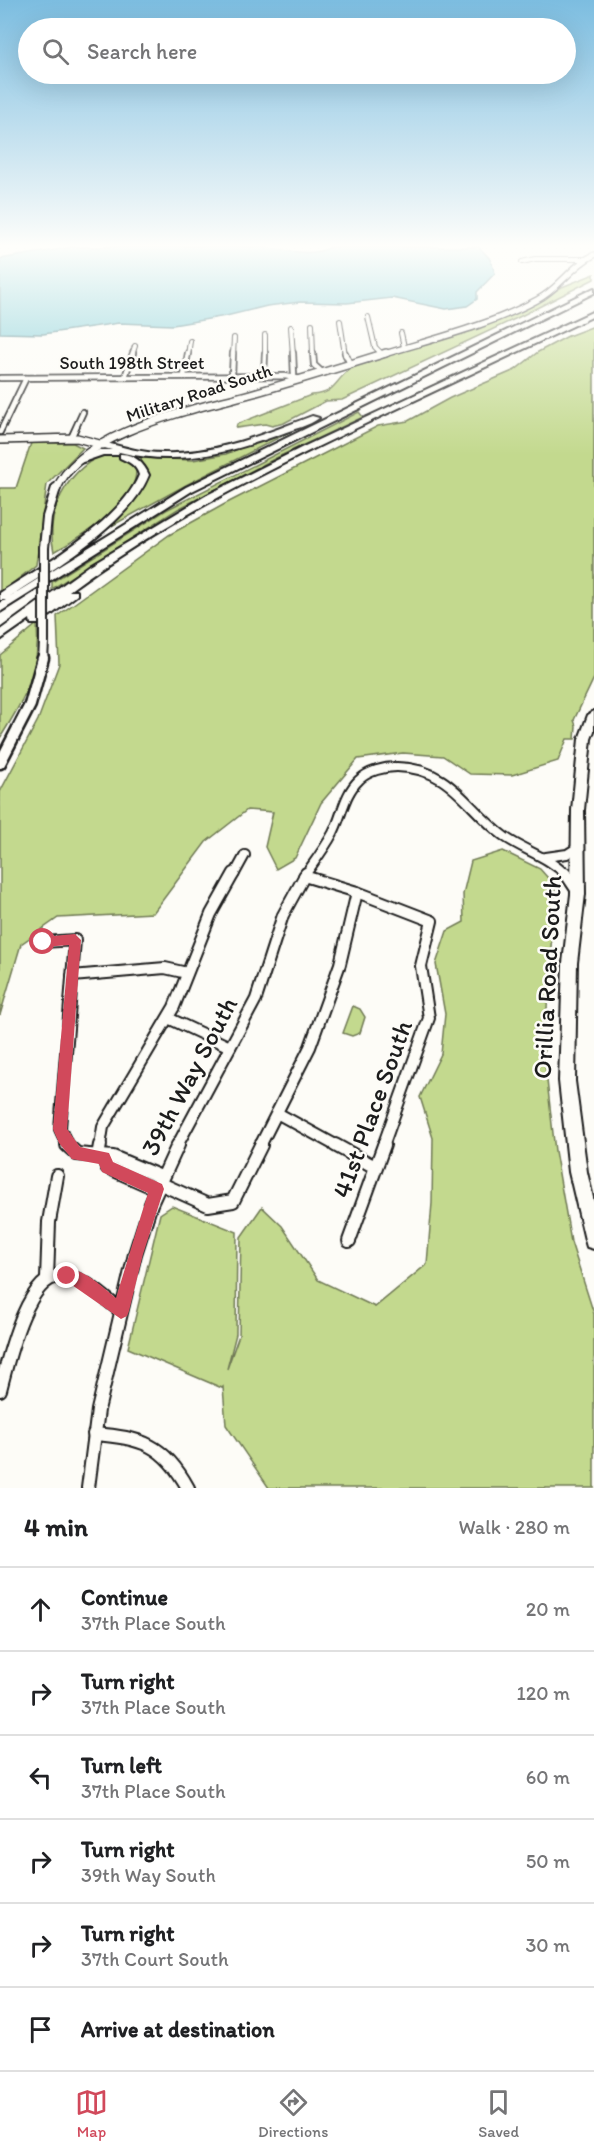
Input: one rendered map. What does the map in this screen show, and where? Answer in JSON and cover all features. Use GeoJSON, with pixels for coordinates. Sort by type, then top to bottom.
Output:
{"type":"FeatureCollection","features":[{"type":"Feature","properties":{"kind":"highway"},"geometry":{"type":"LineString","coordinates":[[0,608],[189,489],[540,316]]}},
{"type":"Feature","properties":{"kind":"highway"},"geometry":{"type":"LineString","coordinates":[[0,636],[71,583],[150,532],[258,472],[589,316]]}},
{"type":"Feature","properties":{"kind":"highway"},"geometry":{"type":"LineString","coordinates":[[103,445],[153,457],[208,455],[247,444],[356,403],[365,403]]}},
{"type":"Feature","properties":{"kind":"highway"},"geometry":{"type":"LineString","coordinates":[[0,598],[92,534],[123,509],[137,492],[144,479],[142,468],[133,460],[103,445]]}},
{"type":"Feature","properties":{"kind":"highway"},"geometry":{"type":"LineString","coordinates":[[83,457],[115,453]]}},
{"type":"Feature","properties":{"kind":"highway"},"geometry":{"type":"LineString","coordinates":[[0,648],[110,566],[150,532]]}},
{"type":"Feature","properties":{"kind":"main road","name":"Military Road South"},"geometry":{"type":"LineString","coordinates":[[0,763],[36,694],[43,665],[44,531],[56,488],[69,469],[103,445],[147,425],[297,378],[323,373],[497,316]]}},
{"type":"Feature","properties":{"kind":"main road"},"geometry":{"type":"LineString","coordinates":[[25,440],[81,438],[103,445]]}},
{"type":"Feature","properties":{"kind":"main road"},"geometry":{"type":"LineString","coordinates":[[0,440],[79,442],[90,446],[83,457]]}},
{"type":"Feature","properties":{"kind":"main road","name":"Orillia Road South"},"geometry":{"type":"LineString","coordinates":[[594,715],[585,739],[578,810],[578,894],[570,963],[567,1081],[576,1161],[594,1240]]}},
{"type":"Feature","properties":{"kind":"street"},"geometry":{"type":"LineString","coordinates":[[368,317],[375,347],[382,354]]}},
{"type":"Feature","properties":{"kind":"street"},"geometry":{"type":"LineString","coordinates":[[340,321],[346,358],[350,364]]}},
{"type":"Feature","properties":{"kind":"street"},"geometry":{"type":"LineString","coordinates":[[312,324],[313,363],[323,373]]}},
{"type":"Feature","properties":{"kind":"street"},"geometry":{"type":"LineString","coordinates":[[291,327],[297,378]]}},
{"type":"Feature","properties":{"kind":"street"},"geometry":{"type":"LineString","coordinates":[[401,333],[404,347]]}},
{"type":"Feature","properties":{"kind":"street"},"geometry":{"type":"LineString","coordinates":[[264,376],[265,335]]}},
{"type":"Feature","properties":{"kind":"street"},"geometry":{"type":"LineString","coordinates":[[232,376],[234,338]]}},
{"type":"Feature","properties":{"kind":"street"},"geometry":{"type":"LineString","coordinates":[[184,376],[190,341]]}},
{"type":"Feature","properties":{"kind":"street"},"geometry":{"type":"LineString","coordinates":[[125,377],[135,346]]}},
{"type":"Feature","properties":{"kind":"street","name":"South 198th Street"},"geometry":{"type":"LineString","coordinates":[[0,378],[264,376],[297,378]]}},
{"type":"Feature","properties":{"kind":"street"},"geometry":{"type":"LineString","coordinates":[[0,432],[26,378]]}},
{"type":"Feature","properties":{"kind":"street"},"geometry":{"type":"LineString","coordinates":[[71,438],[83,412]]}},
{"type":"Feature","properties":{"kind":"street","name":"39th Way South"},"geometry":{"type":"LineString","coordinates":[[88,1488],[94,1434],[121,1311],[135,1254],[159,1183],[265,978],[282,918],[304,876],[333,834],[352,788],[363,776],[376,770],[400,766],[430,772],[459,791],[505,838],[520,848],[545,857]]}},
{"type":"Feature","properties":{"kind":"street"},"geometry":{"type":"LineString","coordinates":[[545,857],[567,854],[578,848]]}},
{"type":"Feature","properties":{"kind":"street","name":"39th Way South"},"geometry":{"type":"LineString","coordinates":[[101,1157],[103,1127],[168,1018],[211,914],[245,855]]}},
{"type":"Feature","properties":{"kind":"street"},"geometry":{"type":"LineString","coordinates":[[545,857],[569,876],[578,894]]}},
{"type":"Feature","properties":{"kind":"street"},"geometry":{"type":"LineString","coordinates":[[43,942],[75,940],[60,1129],[68,1146],[77,1154],[101,1157],[107,1167],[159,1183],[208,1205],[233,1201],[310,1047],[340,964],[357,892],[304,876]]}},
{"type":"Feature","properties":{"kind":"street","name":"41st Place South"},"geometry":{"type":"LineString","coordinates":[[349,1241],[429,1018],[421,966],[432,921],[357,892]]}},
{"type":"Feature","properties":{"kind":"street"},"geometry":{"type":"LineString","coordinates":[[72,976],[165,968],[187,974]]}},
{"type":"Feature","properties":{"kind":"street"},"geometry":{"type":"LineString","coordinates":[[168,1018],[230,1047]]}},
{"type":"Feature","properties":{"kind":"street"},"geometry":{"type":"LineString","coordinates":[[277,1113],[375,1167]]}},
{"type":"Feature","properties":{"kind":"street"},"geometry":{"type":"LineString","coordinates":[[47,1280],[48,1231],[57,1176]]}},
{"type":"Feature","properties":{"kind":"street"},"geometry":{"type":"LineString","coordinates":[[0,1390],[31,1296],[47,1280],[59,1275],[75,1278],[121,1311]]}},
{"type":"Feature","properties":{"kind":"street"},"geometry":{"type":"LineString","coordinates":[[94,1434],[144,1441],[177,1464],[188,1488]]}},
{"type":"Feature","properties":{"kind":"green space"},"geometry":{"type":"Polygon","coordinates":[[[501,316],[520,316],[342,400],[326,401],[284,423],[236,428],[237,424],[329,390],[349,370],[366,361],[501,316]]]}},
{"type":"Feature","properties":{"kind":"green space"},"geometry":{"type":"Polygon","coordinates":[[[594,326],[594,678],[574,720],[575,739],[567,739],[558,761],[512,775],[470,774],[443,756],[403,753],[358,759],[321,803],[295,858],[276,869],[265,847],[273,812],[247,810],[206,842],[153,913],[58,918],[21,944],[0,1015],[0,792],[38,720],[59,664],[57,616],[169,535],[225,504],[378,426],[408,421],[450,398],[515,370],[538,352],[568,336],[594,326]]]}},
{"type":"Feature","properties":{"kind":"green space"},"geometry":{"type":"Polygon","coordinates":[[[359,412],[363,417],[278,457],[178,509],[52,589],[52,582],[166,510],[359,412]]]}},
{"type":"Feature","properties":{"kind":"green space"},"geometry":{"type":"Polygon","coordinates":[[[319,417],[186,485],[86,540],[124,512],[145,485],[149,474],[140,458],[193,460],[226,454],[319,417]]]}},
{"type":"Feature","properties":{"kind":"green space"},"geometry":{"type":"Polygon","coordinates":[[[31,443],[73,443],[83,448],[47,484],[36,565],[0,593],[0,488],[16,488],[31,443]]]}},
{"type":"Feature","properties":{"kind":"green space"},"geometry":{"type":"Polygon","coordinates":[[[101,455],[116,456],[129,463],[136,470],[134,483],[118,507],[106,518],[54,552],[53,522],[61,495],[78,472],[101,455]]]}},
{"type":"Feature","properties":{"kind":"green space"},"geometry":{"type":"Polygon","coordinates":[[[37,624],[36,656],[29,684],[0,738],[0,655],[37,624]]]}},
{"type":"Feature","properties":{"kind":"green space"},"geometry":{"type":"Polygon","coordinates":[[[503,851],[540,869],[555,886],[544,1054],[555,1151],[571,1242],[594,1314],[594,1488],[269,1488],[226,1425],[223,1387],[128,1348],[160,1214],[172,1206],[237,1232],[236,1334],[227,1369],[239,1335],[241,1237],[262,1207],[282,1226],[318,1280],[375,1307],[427,1264],[432,1203],[433,1138],[420,1097],[441,1054],[445,1014],[436,964],[447,931],[464,922],[463,894],[471,861],[503,851]]]}},
{"type":"Feature","properties":{"kind":"green space"},"geometry":{"type":"Polygon","coordinates":[[[353,1006],[360,1009],[365,1017],[360,1033],[352,1036],[343,1033],[353,1006]]]}},
{"type":"Feature","properties":{"kind":"water"},"geometry":{"type":"Polygon","coordinates":[[[0,316],[223,316],[173,325],[119,323],[43,334],[0,333],[0,316]]]}},
{"type":"Feature","properties":{"kind":"route"},"geometry":{"type":"LineString","coordinates":[[43,942],[75,940],[60,1129],[64,1138],[68,1146],[77,1154],[104,1158],[107,1167],[157,1189],[135,1254],[121,1311],[75,1278],[67,1276]]}}]}
